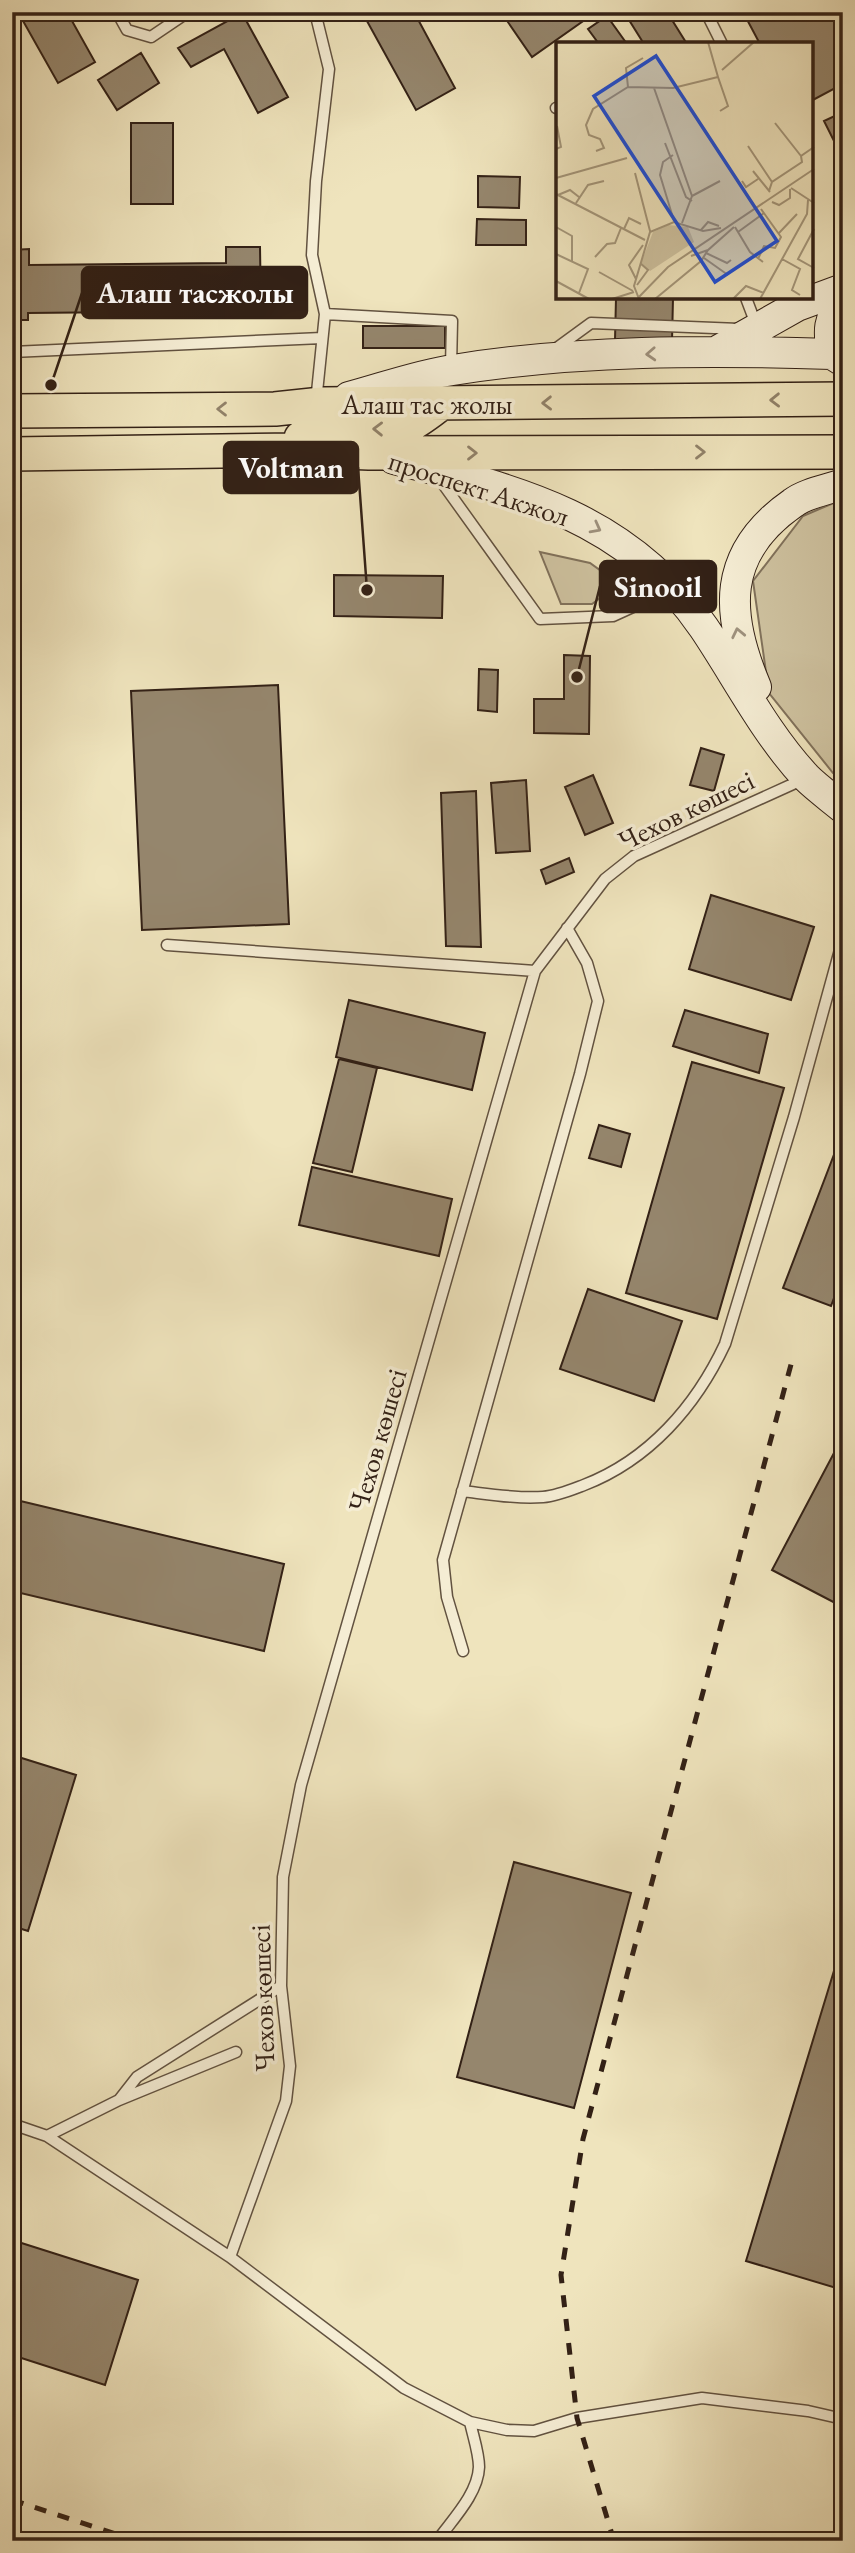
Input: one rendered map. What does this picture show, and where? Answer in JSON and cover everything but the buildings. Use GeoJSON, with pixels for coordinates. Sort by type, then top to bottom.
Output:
{"type":"FeatureCollection","features":[{"type":"Feature","properties":{"kind":"main road"},"geometry":{"type":"LineString","coordinates":[[813,295],[843,289]]}},
{"type":"Feature","properties":{"kind":"main road"},"geometry":{"type":"LineString","coordinates":[[719,350],[806,299]]}},
{"type":"Feature","properties":{"kind":"main road"},"geometry":{"type":"LineString","coordinates":[[319,404],[451,370],[540,360],[719,350],[838,358],[828,332],[833,313],[843,300]]}},
{"type":"Feature","properties":{"kind":"main road","name":"Алаш тас жолы"},"geometry":{"type":"LineString","coordinates":[[12,411],[275,409],[319,404],[439,405],[843,399]]}},
{"type":"Feature","properties":{"kind":"main road"},"geometry":{"type":"LineString","coordinates":[[296,450],[298,442],[305,434],[317,428],[396,429],[413,424],[439,405]]}},
{"type":"Feature","properties":{"kind":"main road"},"geometry":{"type":"LineString","coordinates":[[73,454],[86,440],[108,436],[264,433],[271,428],[275,409]]}},
{"type":"Feature","properties":{"kind":"main road","name":"Алаш тас жолы"},"geometry":{"type":"LineString","coordinates":[[12,454],[296,450],[369,453],[843,452]]}},
{"type":"Feature","properties":{"kind":"main road","name":"проспект Акжол"},"geometry":{"type":"LineString","coordinates":[[369,453],[529,498],[576,517],[611,536],[646,562],[674,589],[703,627],[780,742],[807,777],[843,808]]}},
{"type":"Feature","properties":{"kind":"main road","name":"проспект Акжол"},"geometry":{"type":"LineString","coordinates":[[780,742],[746,664],[736,632],[733,601],[738,576],[747,549],[766,525],[795,501],[843,484]]}},
{"type":"Feature","properties":{"kind":"lane"},"geometry":{"type":"LineString","coordinates":[[117,12],[127,30],[151,37],[188,12]]}},
{"type":"Feature","properties":{"kind":"lane"},"geometry":{"type":"LineString","coordinates":[[315,12],[329,69],[316,181],[312,255],[325,314],[319,404]]}},
{"type":"Feature","properties":{"kind":"lane"},"geometry":{"type":"LineString","coordinates":[[706,12],[721,42]]}},
{"type":"Feature","properties":{"kind":"lane"},"geometry":{"type":"LineString","coordinates":[[540,360],[591,323],[757,330],[746,299]]}},
{"type":"Feature","properties":{"kind":"lane"},"geometry":{"type":"LineString","coordinates":[[325,314],[452,321],[451,370]]}},
{"type":"Feature","properties":{"kind":"lane"},"geometry":{"type":"LineString","coordinates":[[12,352],[322,338]]}},
{"type":"Feature","properties":{"kind":"lane"},"geometry":{"type":"LineString","coordinates":[[433,469],[540,619],[613,616],[674,589]]}},
{"type":"Feature","properties":{"kind":"lane","name":"Чехов көшесі"},"geometry":{"type":"LineString","coordinates":[[230,2257],[286,2101],[290,2066],[281,1986],[283,1877],[301,1785],[535,971],[605,879],[634,856],[807,777]]}},
{"type":"Feature","properties":{"kind":"lane"},"geometry":{"type":"LineString","coordinates":[[463,1651],[447,1597],[443,1560],[580,1074],[598,1001],[587,963],[566,928]]}},
{"type":"Feature","properties":{"kind":"lane"},"geometry":{"type":"LineString","coordinates":[[462,1491],[542,1497],[563,1493],[601,1478],[639,1457],[684,1411],[710,1375],[725,1344],[794,1117],[843,939]]}},
{"type":"Feature","properties":{"kind":"lane"},"geometry":{"type":"LineString","coordinates":[[167,945],[535,971]]}},
{"type":"Feature","properties":{"kind":"lane"},"geometry":{"type":"LineString","coordinates":[[119,2100],[137,2077],[281,1986]]}},
{"type":"Feature","properties":{"kind":"lane"},"geometry":{"type":"LineString","coordinates":[[47,2136],[119,2100],[236,2052]]}},
{"type":"Feature","properties":{"kind":"lane"},"geometry":{"type":"LineString","coordinates":[[12,2124],[47,2136],[230,2257],[404,2388],[470,2423],[507,2430],[534,2431],[577,2418],[702,2398],[808,2411],[843,2419]]}},
{"type":"Feature","properties":{"kind":"lane"},"geometry":{"type":"LineString","coordinates":[[437,2541],[471,2493],[477,2478],[479,2466],[470,2423]]}},
{"type":"Feature","properties":{"kind":"shaded area"},"geometry":{"type":"Polygon","coordinates":[[[843,499],[843,779],[833,773],[769,693],[753,581],[803,516],[843,499]]]}},
{"type":"Feature","properties":{"kind":"shaded area"},"geometry":{"type":"Polygon","coordinates":[[[540,552],[590,563],[619,584],[592,604],[561,604],[540,552]]]}},
{"type":"Feature","properties":{"kind":"railway"},"geometry":{"type":"LineString","coordinates":[[614,2541],[577,2418],[561,2275],[583,2139],[793,1357]]}},
{"type":"Feature","properties":{"kind":"railway"},"geometry":{"type":"LineString","coordinates":[[12,2500],[137,2541]]}},
{"type":"Feature","properties":{"kind":"place","name":"Алаш тасжолы"},"geometry":{"type":"Point","coordinates":[51,385]}},
{"type":"Feature","properties":{"kind":"place","name":"Voltman"},"geometry":{"type":"Point","coordinates":[367,590]}},
{"type":"Feature","properties":{"kind":"place","name":"Sinooil"},"geometry":{"type":"Point","coordinates":[577,677]}}]}
